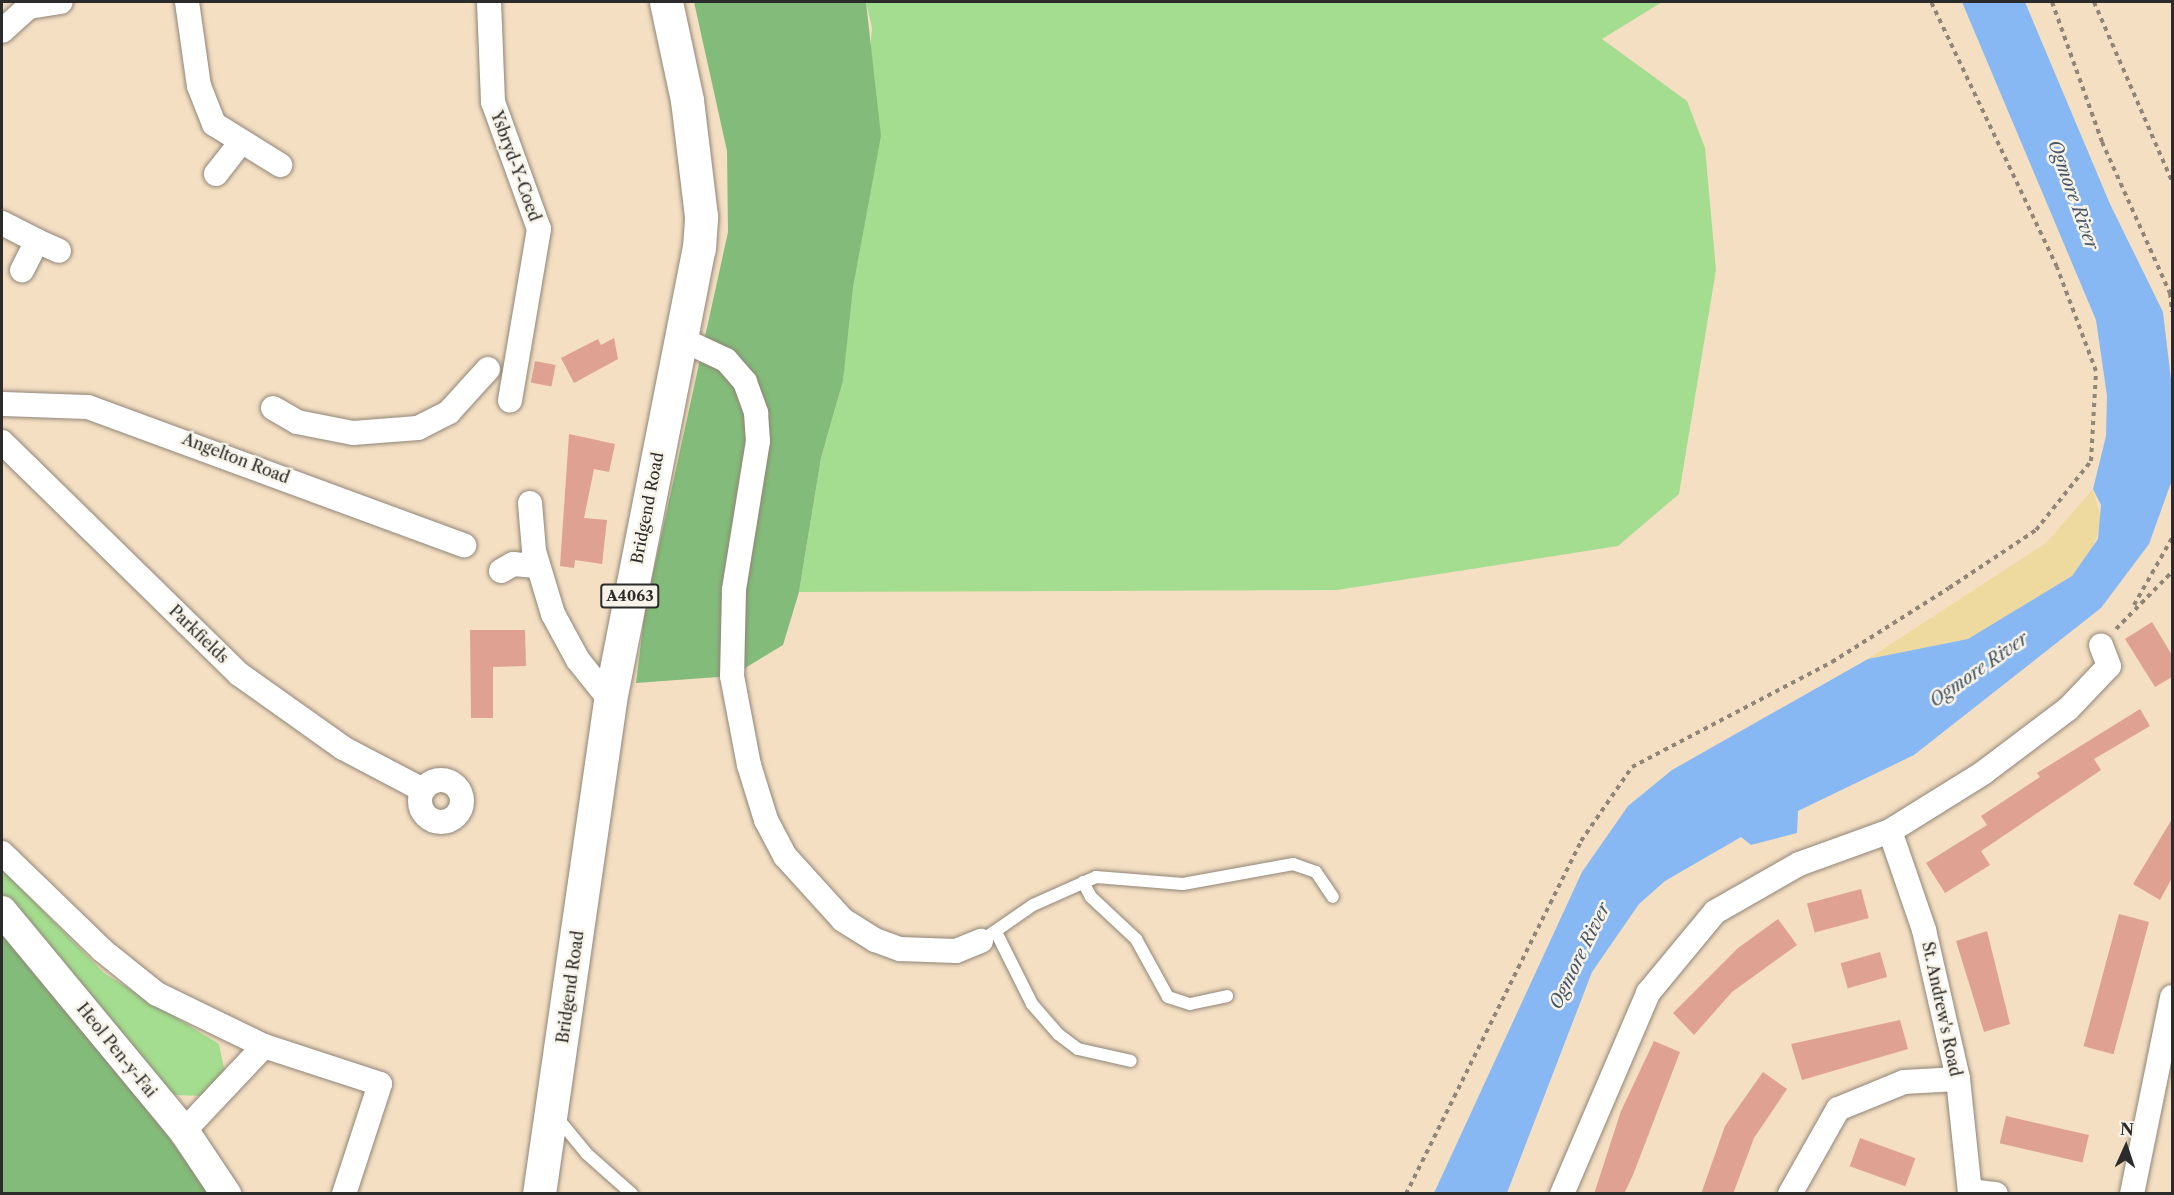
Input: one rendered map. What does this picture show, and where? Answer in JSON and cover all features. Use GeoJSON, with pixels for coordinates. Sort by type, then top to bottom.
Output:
{"type":"FeatureCollection","features":[{"type":"Feature","properties":{"kind":"main road","name":"Bridgend Road"},"geometry":{"type":"LineString","coordinates":[[539,1194],[553,1112],[610,700],[700,216],[687,100],[666,2]]}},
{"type":"Feature","properties":{"kind":"street"},"geometry":{"type":"LineString","coordinates":[[2,31],[29,7],[61,2]]}},
{"type":"Feature","properties":{"kind":"street"},"geometry":{"type":"LineString","coordinates":[[187,2],[199,86],[214,124],[240,143],[280,165]]}},
{"type":"Feature","properties":{"kind":"street","name":"Ysbryd-Y-Coed"},"geometry":{"type":"LineString","coordinates":[[489,2],[493,102],[539,229],[510,401]]}},
{"type":"Feature","properties":{"kind":"street"},"geometry":{"type":"LineString","coordinates":[[216,174],[240,143]]}},
{"type":"Feature","properties":{"kind":"street"},"geometry":{"type":"LineString","coordinates":[[2,223],[59,251]]}},
{"type":"Feature","properties":{"kind":"street"},"geometry":{"type":"LineString","coordinates":[[22,270],[37,241]]}},
{"type":"Feature","properties":{"kind":"street"},"geometry":{"type":"LineString","coordinates":[[679,338],[726,360],[745,382],[756,413],[758,441],[735,590],[732,676],[749,765],[766,820],[785,856],[843,920],[875,940],[900,949],[956,951],[989,937]]}},
{"type":"Feature","properties":{"kind":"street"},"geometry":{"type":"LineString","coordinates":[[273,408],[297,422],[353,434],[418,428],[449,412],[483,368],[514,374]]}},
{"type":"Feature","properties":{"kind":"street","name":"Angelton Road"},"geometry":{"type":"LineString","coordinates":[[2,404],[88,407],[464,545]]}},
{"type":"Feature","properties":{"kind":"street","name":"Parkfields"},"geometry":{"type":"LineString","coordinates":[[2,442],[239,674],[343,748],[423,790]]}},
{"type":"Feature","properties":{"kind":"street"},"geometry":{"type":"LineString","coordinates":[[530,503],[537,566],[564,637],[610,700]]}},
{"type":"Feature","properties":{"kind":"street"},"geometry":{"type":"LineString","coordinates":[[501,571],[513,564],[537,566]]}},
{"type":"Feature","properties":{"kind":"street"},"geometry":{"type":"LineString","coordinates":[[1562,1194],[1648,993],[1715,912],[1799,864],[1890,831],[2068,710],[2109,666],[2101,645]]}},
{"type":"Feature","properties":{"kind":"street","name":"St. Andrew's Road"},"geometry":{"type":"LineString","coordinates":[[1890,831],[1924,930],[1958,1079],[1970,1192]]}},
{"type":"Feature","properties":{"kind":"street"},"geometry":{"type":"LineString","coordinates":[[2,853],[102,950],[157,994],[264,1046],[380,1084],[344,1194]]}},
{"type":"Feature","properties":{"kind":"street","name":"Heol Pen-y-Fai"},"geometry":{"type":"LineString","coordinates":[[2,911],[184,1131],[226,1194]]}},
{"type":"Feature","properties":{"kind":"street"},"geometry":{"type":"LineString","coordinates":[[2132,1194],[2172,997]]}},
{"type":"Feature","properties":{"kind":"street"},"geometry":{"type":"LineString","coordinates":[[184,1131],[264,1046]]}},
{"type":"Feature","properties":{"kind":"street"},"geometry":{"type":"LineString","coordinates":[[1790,1194],[1838,1108],[1904,1082],[1958,1079]]}},
{"type":"Feature","properties":{"kind":"street"},"geometry":{"type":"LineString","coordinates":[[1970,1192],[1996,1194]]}},
{"type":"Feature","properties":{"kind":"lane"},"geometry":{"type":"LineString","coordinates":[[1131,1061],[1078,1049],[1058,1034],[1032,1004],[989,937],[1033,905],[1083,882],[1114,875],[1183,884],[1293,864],[1316,872],[1333,897]]}},
{"type":"Feature","properties":{"kind":"lane"},"geometry":{"type":"LineString","coordinates":[[1083,882],[1091,897],[1136,939],[1168,997],[1190,1004],[1227,996]]}},
{"type":"Feature","properties":{"kind":"lane"},"geometry":{"type":"LineString","coordinates":[[553,1112],[587,1154],[632,1194]]}},
{"type":"Feature","properties":{"kind":"path"},"geometry":{"type":"LineString","coordinates":[[1406,1194],[1581,841],[1632,767],[1832,662],[2036,530],[2091,461],[2096,371],[2057,267],[1930,2]]}},
{"type":"Feature","properties":{"kind":"path"},"geometry":{"type":"LineString","coordinates":[[2052,2],[2102,142],[2170,292],[2172,312]]}},
{"type":"Feature","properties":{"kind":"path"},"geometry":{"type":"LineString","coordinates":[[2094,2],[2172,181]]}},
{"type":"Feature","properties":{"kind":"path"},"geometry":{"type":"LineString","coordinates":[[2134,605],[2172,538]]}},
{"type":"Feature","properties":{"kind":"path"},"geometry":{"type":"LineString","coordinates":[[2101,645],[2172,572]]}},
{"type":"Feature","properties":{"kind":"green space"},"geometry":{"type":"Polygon","coordinates":[[[694,2],[866,2],[881,136],[853,287],[843,381],[821,458],[799,592],[783,645],[732,676],[636,683],[645,610],[728,232],[727,151],[694,2]]]}},
{"type":"Feature","properties":{"kind":"green space"},"geometry":{"type":"Polygon","coordinates":[[[866,2],[1662,2],[1602,39],[1687,101],[1705,148],[1716,270],[1679,494],[1618,546],[1337,590],[799,592],[821,458],[843,381],[872,28],[866,2]]]}},
{"type":"Feature","properties":{"kind":"green space"},"geometry":{"type":"Polygon","coordinates":[[[2,869],[104,973],[219,1044],[225,1073],[205,1096],[173,1095],[2,898],[2,869]]]}},
{"type":"Feature","properties":{"kind":"green space"},"geometry":{"type":"Polygon","coordinates":[[[2,932],[120,1070],[209,1193],[2,1193],[2,932]]]}},
{"type":"Feature","properties":{"kind":"sand"},"geometry":{"type":"Polygon","coordinates":[[[2093,489],[2102,522],[2090,555],[2072,576],[1968,639],[1868,659],[2046,543],[2093,489]]]}},
{"type":"Feature","properties":{"kind":"water","name":"Ogmore River"},"geometry":{"type":"Polygon","coordinates":[[[1962,2],[2025,2],[2110,204],[2163,312],[2172,388],[2172,480],[2149,544],[2101,608],[1914,755],[1798,811],[1797,833],[1751,845],[1741,837],[1665,881],[1639,904],[1592,972],[1507,1193],[1434,1193],[1582,872],[1628,806],[1672,770],[1868,659],[1968,639],[2072,576],[2098,539],[2101,505],[2093,489],[2106,436],[2107,396],[2096,320],[1962,2]]]}},
{"type":"Feature","properties":{"kind":"building"},"geometry":{"type":"Polygon","coordinates":[[[614,338],[618,359],[574,383],[561,358],[598,339],[601,345],[614,338]]]}},
{"type":"Feature","properties":{"kind":"building"},"geometry":{"type":"Polygon","coordinates":[[[535,361],[556,365],[551,387],[531,383],[535,361]]]}},
{"type":"Feature","properties":{"kind":"building"},"geometry":{"type":"Polygon","coordinates":[[[569,434],[615,444],[609,472],[594,469],[584,518],[607,520],[602,564],[575,560],[574,568],[560,566],[569,434]]]}},
{"type":"Feature","properties":{"kind":"building"},"geometry":{"type":"Polygon","coordinates":[[[2152,622],[2172,655],[2172,677],[2155,687],[2125,639],[2152,622]]]}},
{"type":"Feature","properties":{"kind":"building"},"geometry":{"type":"Polygon","coordinates":[[[470,630],[525,630],[526,666],[493,667],[493,718],[471,718],[470,630]]]}},
{"type":"Feature","properties":{"kind":"building"},"geometry":{"type":"Polygon","coordinates":[[[2140,709],[2150,726],[2094,759],[2101,770],[1981,851],[1990,865],[1945,893],[1926,863],[1987,825],[1981,816],[2040,777],[2037,773],[2140,709]]]}},
{"type":"Feature","properties":{"kind":"building"},"geometry":{"type":"Polygon","coordinates":[[[2172,819],[2172,878],[2160,900],[2133,884],[2172,819]]]}},
{"type":"Feature","properties":{"kind":"building"},"geometry":{"type":"Polygon","coordinates":[[[1861,889],[1869,918],[1815,932],[1807,903],[1861,889]]]}},
{"type":"Feature","properties":{"kind":"building"},"geometry":{"type":"Polygon","coordinates":[[[2119,914],[2149,922],[2113,1054],[2084,1046],[2119,914]]]}},
{"type":"Feature","properties":{"kind":"building"},"geometry":{"type":"Polygon","coordinates":[[[1778,919],[1797,945],[1732,992],[1694,1035],[1673,1013],[1738,948],[1778,919]]]}},
{"type":"Feature","properties":{"kind":"building"},"geometry":{"type":"Polygon","coordinates":[[[1987,931],[2010,1024],[1984,1032],[1956,941],[1987,931]]]}},
{"type":"Feature","properties":{"kind":"building"},"geometry":{"type":"Polygon","coordinates":[[[1880,952],[1887,977],[1848,988],[1841,963],[1880,952]]]}},
{"type":"Feature","properties":{"kind":"building"},"geometry":{"type":"Polygon","coordinates":[[[1900,1020],[1908,1049],[1802,1080],[1791,1044],[1900,1020]]]}},
{"type":"Feature","properties":{"kind":"building"},"geometry":{"type":"Polygon","coordinates":[[[1654,1041],[1680,1052],[1633,1175],[1624,1194],[1594,1194],[1621,1111],[1654,1041]]]}},
{"type":"Feature","properties":{"kind":"building"},"geometry":{"type":"Polygon","coordinates":[[[1763,1072],[1787,1089],[1754,1138],[1733,1194],[1701,1194],[1725,1126],[1763,1072]]]}},
{"type":"Feature","properties":{"kind":"building"},"geometry":{"type":"Polygon","coordinates":[[[2006,1116],[2089,1135],[2083,1162],[2000,1143],[2006,1116]]]}},
{"type":"Feature","properties":{"kind":"building"},"geometry":{"type":"Polygon","coordinates":[[[1860,1138],[1915,1158],[1905,1186],[1850,1166],[1860,1138]]]}}]}
